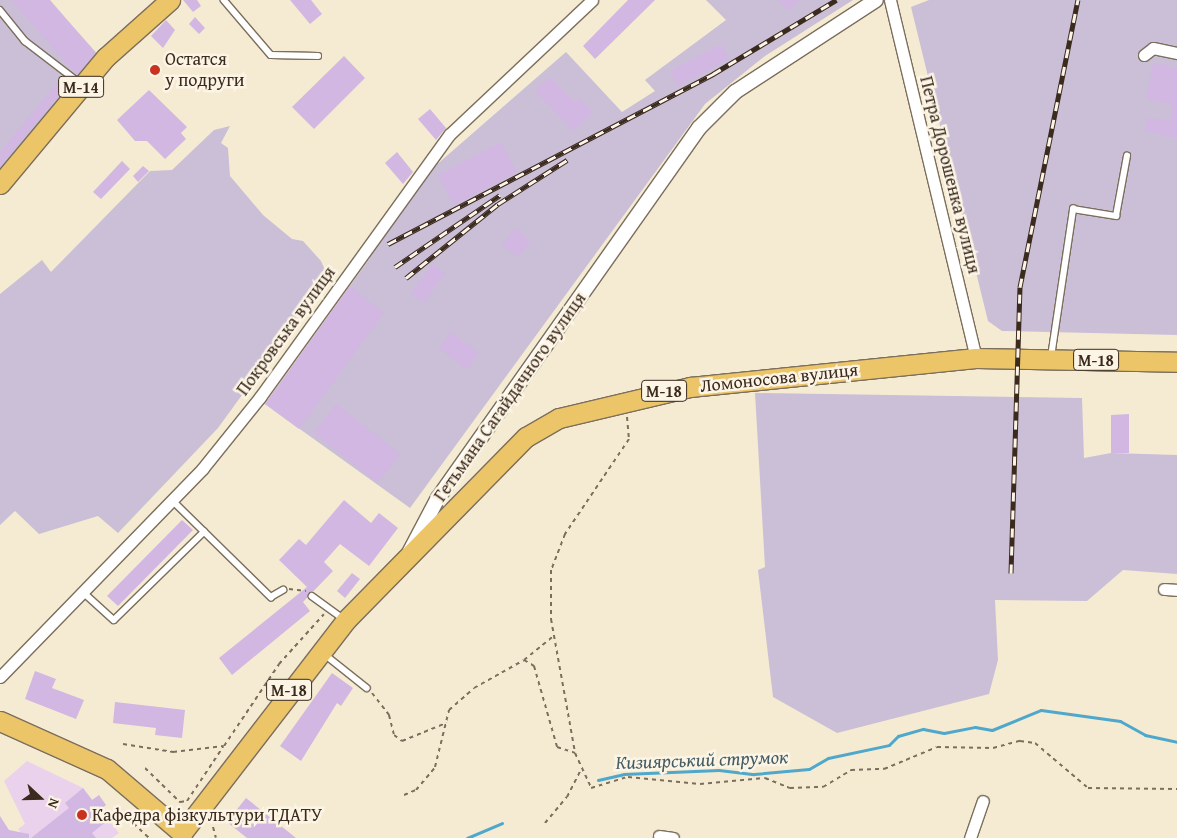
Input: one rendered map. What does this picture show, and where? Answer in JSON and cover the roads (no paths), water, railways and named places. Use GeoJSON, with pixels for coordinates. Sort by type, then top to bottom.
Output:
{"type":"FeatureCollection","features":[{"type":"Feature","properties":{"kind":"highway","name":"М-14"},"geometry":{"type":"LineString","coordinates":[[0,184],[106,57],[170,0]]}},
{"type":"Feature","properties":{"kind":"highway","name":"Ломоносова вулиця"},"geometry":{"type":"LineString","coordinates":[[408,556],[526,437],[559,418],[626,399],[690,386],[976,358],[1177,362]]}},
{"type":"Feature","properties":{"kind":"highway","name":"Гетьмана Сагайдачного вулиця"},"geometry":{"type":"LineString","coordinates":[[0,721],[107,769],[182,833],[320,650],[346,620],[408,556]]}},
{"type":"Feature","properties":{"kind":"street","name":"Покровська вулиця"},"geometry":{"type":"LineString","coordinates":[[0,677],[170,499],[203,468],[260,397],[450,134],[592,0]]}},
{"type":"Feature","properties":{"kind":"street","name":"Гетьмана Сагайдачного вулиця"},"geometry":{"type":"LineString","coordinates":[[408,556],[438,498],[700,128],[735,92],[876,0]]}},
{"type":"Feature","properties":{"kind":"street","name":"Петра Дорошенка вулиця"},"geometry":{"type":"LineString","coordinates":[[890,0],[976,358]]}},
{"type":"Feature","properties":{"kind":"street"},"geometry":{"type":"LineString","coordinates":[[1144,55],[1153,48],[1177,53]]}},
{"type":"Feature","properties":{"kind":"street"},"geometry":{"type":"LineString","coordinates":[[1164,589],[1177,590]]}},
{"type":"Feature","properties":{"kind":"street"},"geometry":{"type":"LineString","coordinates":[[970,838],[984,801]]}},
{"type":"Feature","properties":{"kind":"street"},"geometry":{"type":"LineString","coordinates":[[659,836],[673,838]]}},
{"type":"Feature","properties":{"kind":"lane"},"geometry":{"type":"LineString","coordinates":[[224,0],[271,56],[318,56]]}},
{"type":"Feature","properties":{"kind":"lane"},"geometry":{"type":"LineString","coordinates":[[0,10],[25,41],[82,85]]}},
{"type":"Feature","properties":{"kind":"lane"},"geometry":{"type":"LineString","coordinates":[[1050,359],[1072,209],[1116,216],[1127,156]]}},
{"type":"Feature","properties":{"kind":"lane"},"geometry":{"type":"LineString","coordinates":[[170,499],[271,597],[283,590]]}},
{"type":"Feature","properties":{"kind":"lane"},"geometry":{"type":"LineString","coordinates":[[82,591],[114,620],[204,532]]}},
{"type":"Feature","properties":{"kind":"lane"},"geometry":{"type":"LineString","coordinates":[[312,596],[346,620]]}},
{"type":"Feature","properties":{"kind":"lane"},"geometry":{"type":"LineString","coordinates":[[320,650],[367,688]]}},
{"type":"Feature","properties":{"kind":"waterway","name":"Кизиярський струмок"},"geometry":{"type":"LineString","coordinates":[[598,780],[624,774],[719,770],[754,774],[809,769],[828,758],[889,745],[898,736],[923,729],[944,733],[975,727],[992,730],[1041,710],[1120,721],[1145,735],[1177,742]]}},
{"type":"Feature","properties":{"kind":"waterway","name":"Кизиярський струмок"},"geometry":{"type":"LineString","coordinates":[[467,838],[502,823]]}},
{"type":"Feature","properties":{"kind":"railway"},"geometry":{"type":"LineString","coordinates":[[388,244],[713,74],[836,0]]}},
{"type":"Feature","properties":{"kind":"railway"},"geometry":{"type":"LineString","coordinates":[[1011,573],[1020,287],[1078,0]]}},
{"type":"Feature","properties":{"kind":"railway"},"geometry":{"type":"LineString","coordinates":[[406,278],[498,204],[567,160]]}},
{"type":"Feature","properties":{"kind":"railway"},"geometry":{"type":"LineString","coordinates":[[395,267],[500,195]]}},
{"type":"Feature","properties":{"kind":"place","name":"Остатся у подруги"},"geometry":{"type":"Point","coordinates":[155,70]}},
{"type":"Feature","properties":{"kind":"place","name":"Кафедра фізкультури ТДАТУ"},"geometry":{"type":"Point","coordinates":[82,815]}}]}
